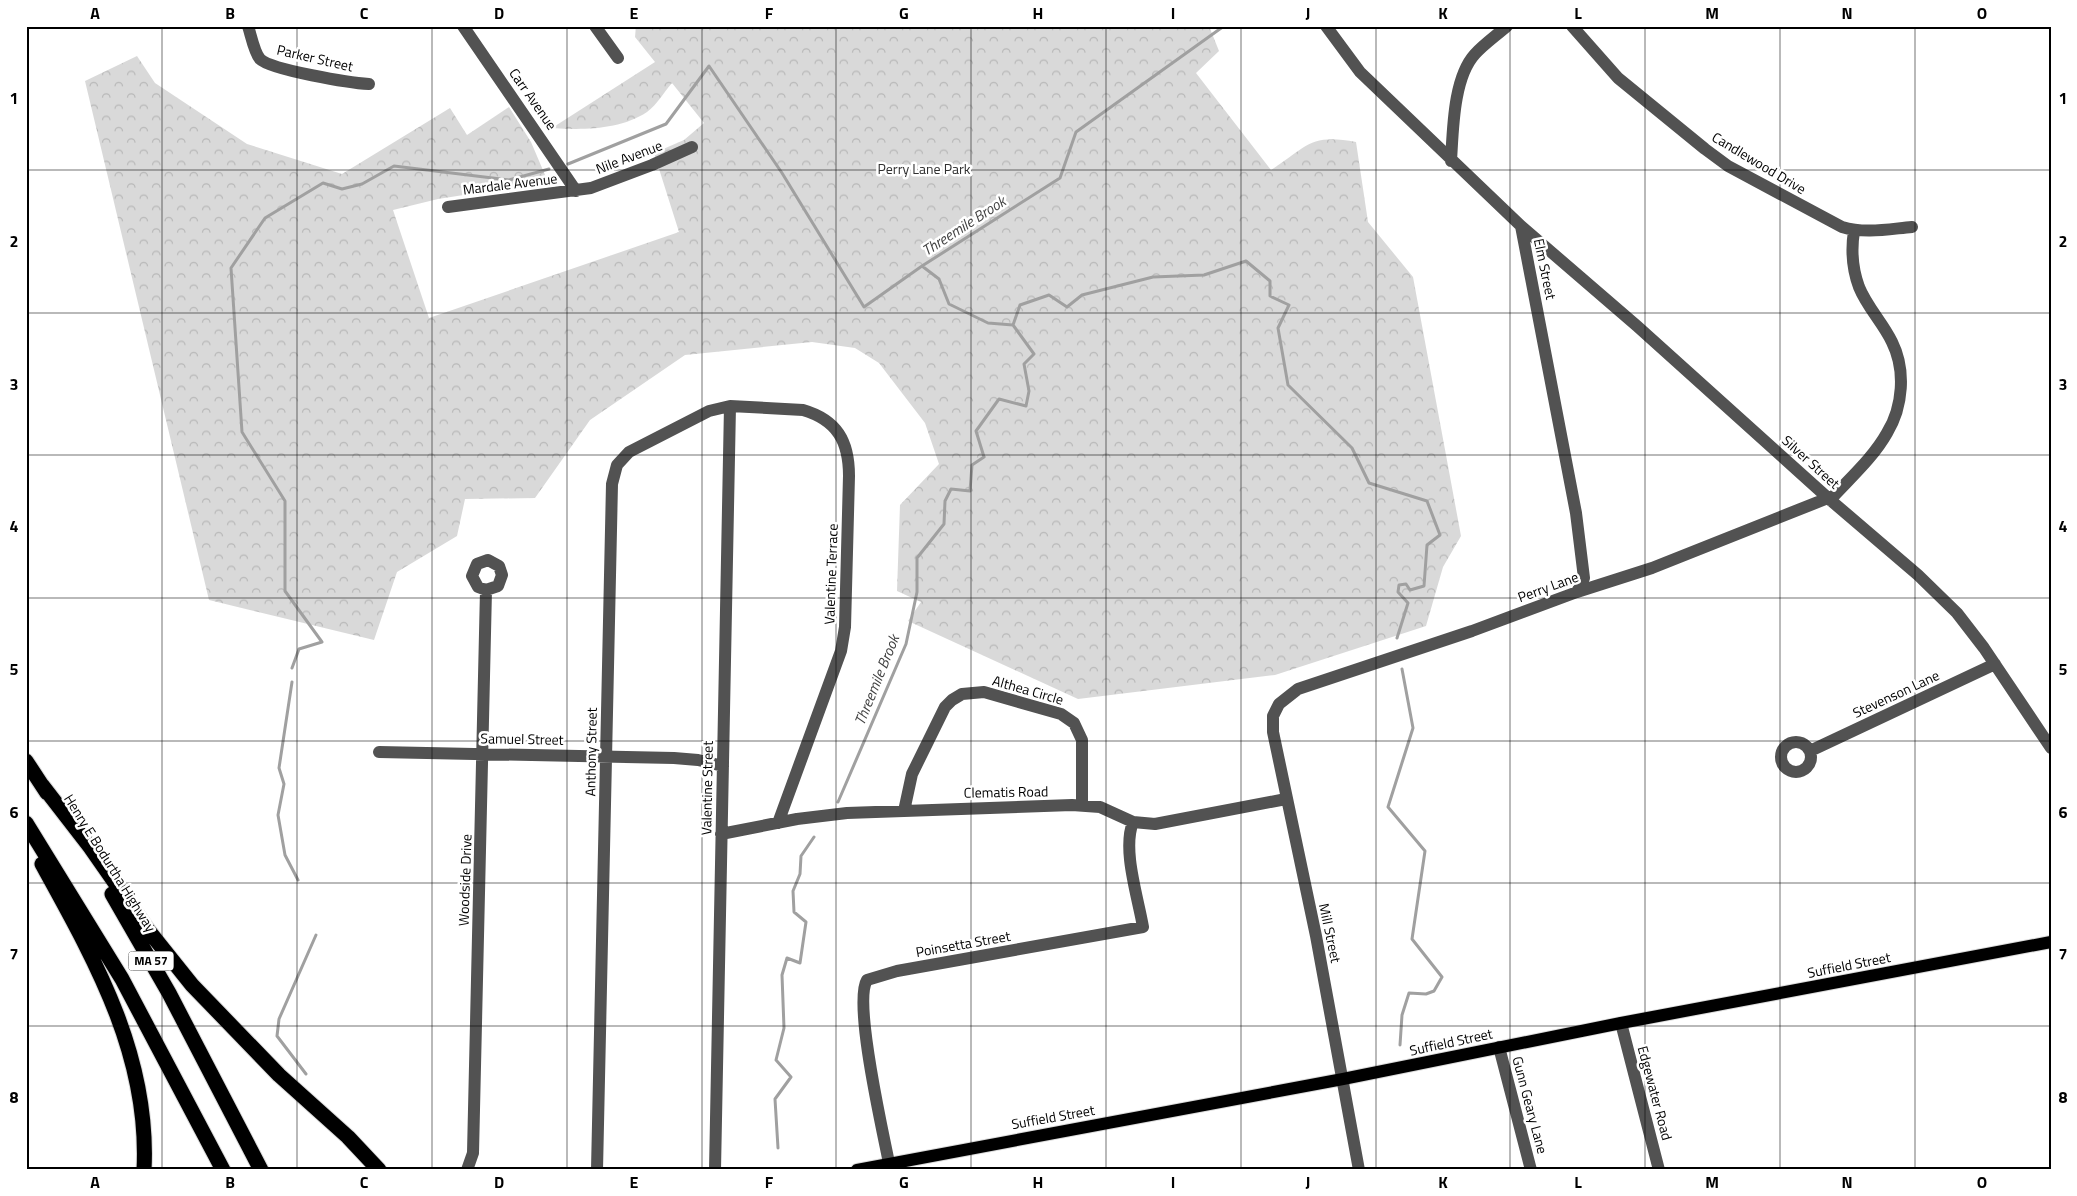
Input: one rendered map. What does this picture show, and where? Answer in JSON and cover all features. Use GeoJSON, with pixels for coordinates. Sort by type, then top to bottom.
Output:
{"type":"FeatureCollection","features":[{"type":"Feature","properties":{"kind":"highway","name":"Henry E Bodurtha Highway"},"geometry":{"type":"LineString","coordinates":[[26,761],[139,941],[261,1170]]}},
{"type":"Feature","properties":{"kind":"highway"},"geometry":{"type":"LineString","coordinates":[[42,785],[90,847],[148,930],[192,986],[297,1093],[364,1153],[386,1170]]}},
{"type":"Feature","properties":{"kind":"highway","name":"MA 57"},"geometry":{"type":"LineString","coordinates":[[26,823],[118,972],[223,1170]]}},
{"type":"Feature","properties":{"kind":"highway"},"geometry":{"type":"LineString","coordinates":[[26,837],[92,956],[119,1018],[133,1060],[141,1098],[144,1170]]}},
{"type":"Feature","properties":{"kind":"highway"},"geometry":{"type":"LineString","coordinates":[[364,1153],[379,1170]]}},
{"type":"Feature","properties":{"kind":"main road","name":"Suffield Street"},"geometry":{"type":"LineString","coordinates":[[857,1170],[1343,1079],[1621,1023],[2051,942]]}},
{"type":"Feature","properties":{"kind":"street","name":"Parker Street"},"geometry":{"type":"LineString","coordinates":[[248,26],[259,56],[267,63],[304,73],[369,84]]}},
{"type":"Feature","properties":{"kind":"street","name":"Carr Avenue"},"geometry":{"type":"LineString","coordinates":[[463,26],[576,191]]}},
{"type":"Feature","properties":{"kind":"street"},"geometry":{"type":"LineString","coordinates":[[595,26],[618,58]]}},
{"type":"Feature","properties":{"kind":"street","name":"Elm Street"},"geometry":{"type":"LineString","coordinates":[[1326,26],[1360,72],[1521,226],[1576,513],[1584,578],[1577,592]]}},
{"type":"Feature","properties":{"kind":"street"},"geometry":{"type":"LineString","coordinates":[[1451,161],[1457,101],[1469,62],[1475,54],[1507,26]]}},
{"type":"Feature","properties":{"kind":"street","name":"Candlewood Drive"},"geometry":{"type":"LineString","coordinates":[[1572,26],[1618,78],[1728,166],[1829,222],[1854,231],[1912,227]]}},
{"type":"Feature","properties":{"kind":"street","name":"Nile Avenue"},"geometry":{"type":"LineString","coordinates":[[576,191],[636,172],[692,147]]}},
{"type":"Feature","properties":{"kind":"street","name":"Mardale Avenue"},"geometry":{"type":"LineString","coordinates":[[448,207],[576,191]]}},
{"type":"Feature","properties":{"kind":"street","name":"Silver Street"},"geometry":{"type":"LineString","coordinates":[[1521,226],[1637,326],[1829,499],[1918,575],[1957,613],[1995,664],[2051,748]]}},
{"type":"Feature","properties":{"kind":"street"},"geometry":{"type":"LineString","coordinates":[[1829,499],[1887,434],[1896,414],[1901,390],[1900,365],[1892,342],[1863,297],[1856,278],[1852,254],[1854,231]]}},
{"type":"Feature","properties":{"kind":"street","name":"Anthony Street"},"geometry":{"type":"LineString","coordinates":[[597,1170],[612,484],[614,472],[623,458],[636,448],[709,411],[730,406]]}},
{"type":"Feature","properties":{"kind":"street","name":"Valentine Street"},"geometry":{"type":"LineString","coordinates":[[715,1170],[730,406]]}},
{"type":"Feature","properties":{"kind":"street","name":"Valentine Terrace"},"geometry":{"type":"LineString","coordinates":[[730,406],[803,410],[815,413],[830,424],[843,439],[849,463],[845,627],[842,651],[778,823]]}},
{"type":"Feature","properties":{"kind":"street","name":"Perry Lane"},"geometry":{"type":"LineString","coordinates":[[1278,704],[1293,691],[1309,685],[1472,631],[1577,592],[1652,568],[1829,499]]}},
{"type":"Feature","properties":{"kind":"street","name":"Woodside Drive"},"geometry":{"type":"LineString","coordinates":[[467,1170],[473,1153],[486,590]]}},
{"type":"Feature","properties":{"kind":"street","name":"Stevenson Lane"},"geometry":{"type":"LineString","coordinates":[[1810,751],[1995,664]]}},
{"type":"Feature","properties":{"kind":"street","name":"Althea Circle"},"geometry":{"type":"LineString","coordinates":[[904,811],[912,774],[945,708],[957,696],[972,692],[984,692],[1061,714],[1074,723],[1082,740],[1082,805]]}},
{"type":"Feature","properties":{"kind":"street","name":"Mill Street"},"geometry":{"type":"LineString","coordinates":[[1278,704],[1273,726],[1343,1079],[1359,1170]]}},
{"type":"Feature","properties":{"kind":"street","name":"Samuel Street"},"geometry":{"type":"LineString","coordinates":[[380,752],[686,759],[723,766]]}},
{"type":"Feature","properties":{"kind":"street","name":"Clematis Road"},"geometry":{"type":"LineString","coordinates":[[722,834],[778,823],[847,813],[1082,805],[1100,806],[1133,822],[1155,824],[1286,798]]}},
{"type":"Feature","properties":{"kind":"street","name":"Poinsetta Street"},"geometry":{"type":"LineString","coordinates":[[889,1163],[871,1068],[862,1002],[863,990],[867,980],[897,971],[1144,927],[1130,850],[1129,835],[1133,822]]}},
{"type":"Feature","properties":{"kind":"street","name":"Edgewater Road"},"geometry":{"type":"LineString","coordinates":[[1621,1023],[1660,1170]]}},
{"type":"Feature","properties":{"kind":"street","name":"Gunn Geary Lane"},"geometry":{"type":"LineString","coordinates":[[1499,1047],[1531,1170]]}},
{"type":"Feature","properties":{"kind":"green space","name":"Perry Lane Park"},"geometry":{"type":"Polygon","coordinates":[[[636,26],[1209,26],[1219,51],[1196,73],[1271,170],[1309,144],[1318,141],[1328,139],[1356,142],[1368,222],[1413,277],[1461,536],[1443,567],[1426,626],[1275,675],[1078,699],[908,621],[921,602],[897,591],[900,505],[939,464],[925,423],[879,363],[855,348],[812,342],[685,355],[590,420],[535,498],[465,499],[457,536],[397,572],[374,640],[209,600],[85,81],[137,56],[155,83],[247,144],[342,174],[450,108],[467,135],[509,107],[531,142],[548,182],[438,199],[393,210],[429,318],[679,232],[654,153],[684,140],[704,123],[672,83],[651,109],[636,118],[601,128],[552,128],[655,62],[635,37],[636,26]]]}},
{"type":"Feature","properties":{"kind":"waterway","name":"Threemile Brook"},"geometry":{"type":"LineString","coordinates":[[838,802],[906,644],[917,592],[917,558],[944,524],[945,501],[951,489],[970,491],[972,465],[984,457],[976,431],[999,399],[1026,406],[1029,391],[1024,364],[1034,354],[1013,325],[988,323],[949,304],[939,279],[922,266],[1060,178],[1076,132],[1224,26]]}},
{"type":"Feature","properties":{"kind":"waterway"},"geometry":{"type":"LineString","coordinates":[[568,164],[666,124],[709,66],[782,173],[864,307],[922,266]]}},
{"type":"Feature","properties":{"kind":"waterway"},"geometry":{"type":"LineString","coordinates":[[292,668],[299,649],[322,642],[285,591],[285,501],[242,432],[231,268],[265,218],[323,183],[342,189],[362,184],[394,166],[509,180],[549,169]]}},
{"type":"Feature","properties":{"kind":"waterway"},"geometry":{"type":"LineString","coordinates":[[1013,325],[1020,305],[1049,295],[1067,307],[1082,295],[1153,277],[1204,275],[1246,261],[1270,281],[1270,296],[1289,305],[1278,328],[1288,385],[1352,448],[1369,483],[1427,501],[1440,535],[1427,545],[1424,586],[1410,590],[1406,584],[1399,585],[1398,592],[1408,603],[1397,638]]}},
{"type":"Feature","properties":{"kind":"waterway"},"geometry":{"type":"LineString","coordinates":[[1400,1045],[1402,1015],[1409,993],[1426,994],[1434,991],[1442,977],[1412,939],[1425,851],[1388,807],[1413,728],[1402,669]]}},
{"type":"Feature","properties":{"kind":"waterway"},"geometry":{"type":"LineString","coordinates":[[292,682],[279,768],[284,784],[278,815],[285,855],[298,880]]}},
{"type":"Feature","properties":{"kind":"waterway","name":"Threemile Brook"},"geometry":{"type":"LineString","coordinates":[[778,1148],[775,1099],[791,1077],[776,1060],[784,1028],[782,975],[787,958],[800,963],[806,922],[794,912],[793,891],[800,874],[801,856],[814,837]]}},
{"type":"Feature","properties":{"kind":"waterway"},"geometry":{"type":"LineString","coordinates":[[306,1074],[277,1036],[279,1019],[316,935]]}}]}
